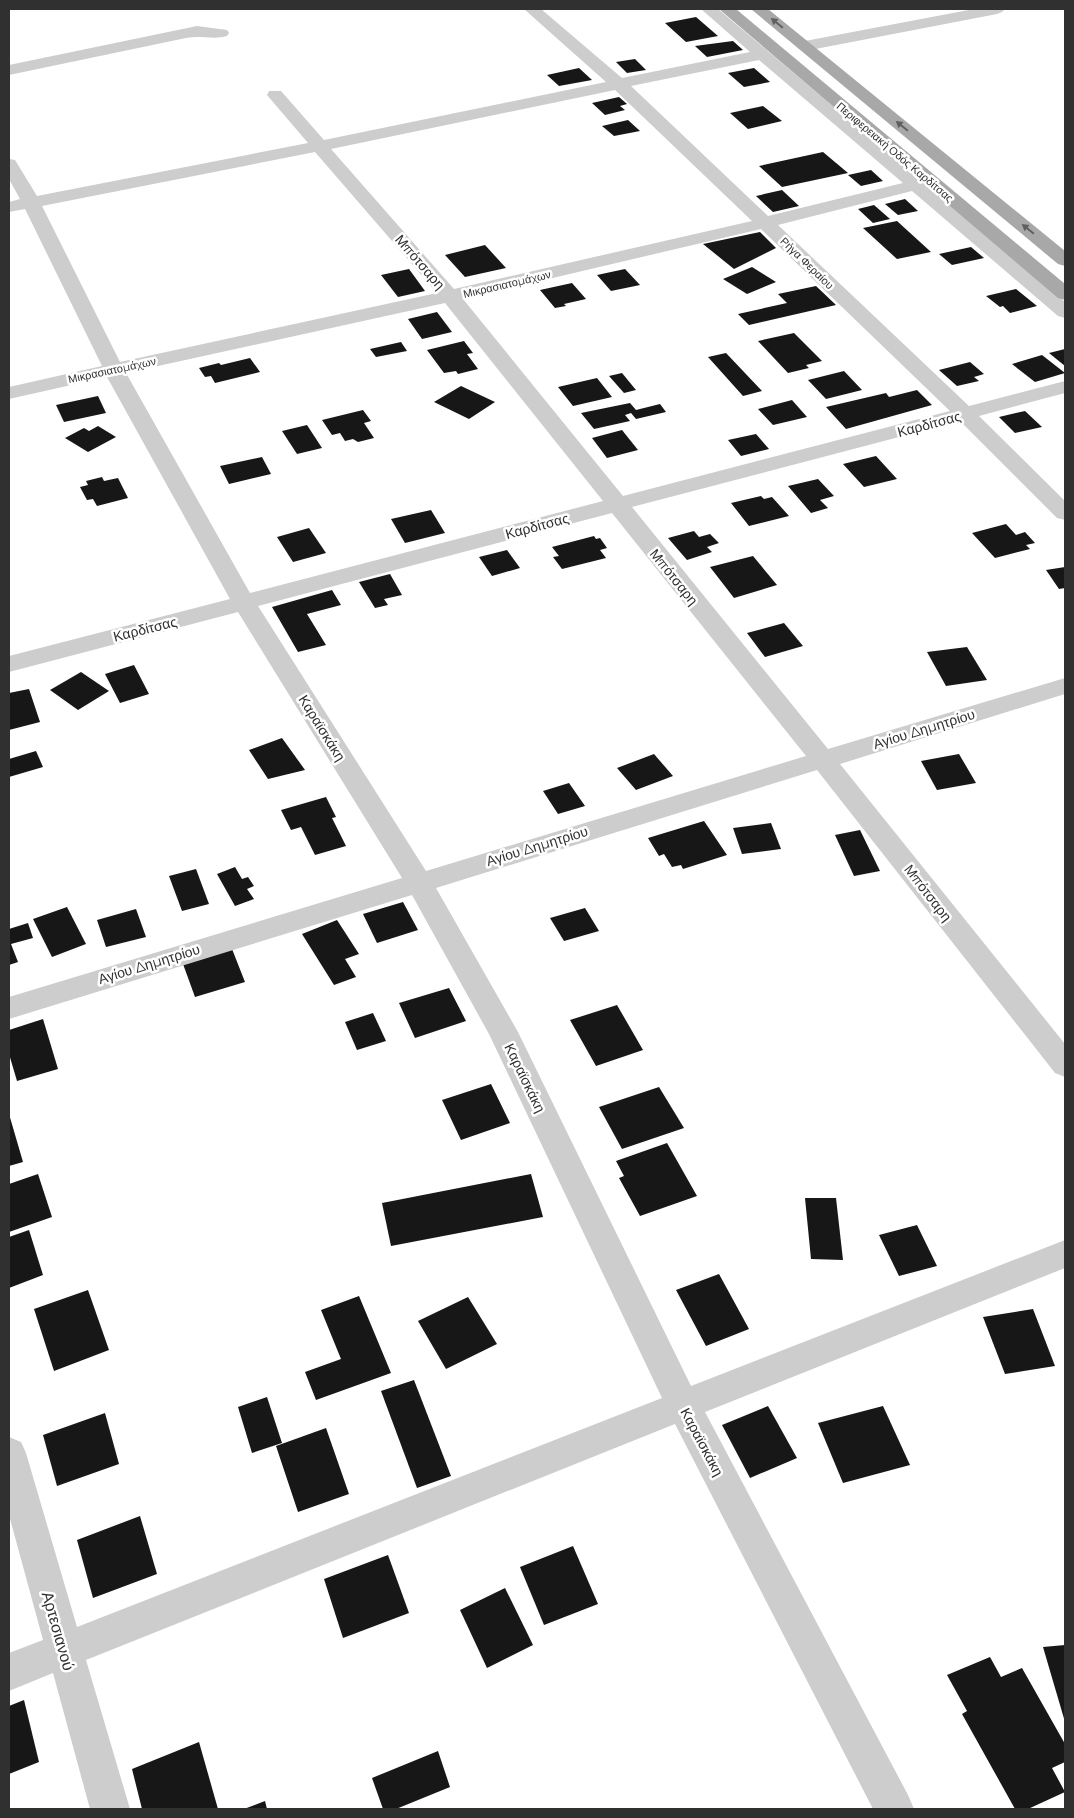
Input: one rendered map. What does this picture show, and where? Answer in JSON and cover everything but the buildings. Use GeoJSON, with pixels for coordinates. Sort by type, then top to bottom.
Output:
{"type":"FeatureCollection","features":[{"type":"Feature","properties":{"kind":"main road","name":"Περιφερειακή Οδός Καρδίτσας"},"geometry":{"type":"LineString","coordinates":[[727,9],[1065,294]]}},
{"type":"Feature","properties":{"kind":"main road","name":"Περιφερειακή Οδός Καρδίτσας"},"geometry":{"type":"LineString","coordinates":[[759,9],[1065,260]]}},
{"type":"Feature","properties":{"kind":"street"},"geometry":{"type":"LineString","coordinates":[[709,9],[1065,312]]}},
{"type":"Feature","properties":{"kind":"street"},"geometry":{"type":"LineString","coordinates":[[804,46],[997,9]]}},
{"type":"Feature","properties":{"kind":"street","name":"Ρήγα Φεραίου"},"geometry":{"type":"LineString","coordinates":[[538,14],[620,85],[767,224],[1065,513]]}},
{"type":"Feature","properties":{"kind":"street"},"geometry":{"type":"LineString","coordinates":[[9,70],[197,31],[221,33]]}},
{"type":"Feature","properties":{"kind":"street"},"geometry":{"type":"LineString","coordinates":[[9,207],[320,146],[763,54]]}},
{"type":"Feature","properties":{"kind":"street","name":"Μπότσαρη"},"geometry":{"type":"LineString","coordinates":[[275,95],[450,297],[823,760],[1065,1065]]}},
{"type":"Feature","properties":{"kind":"street","name":"Καραϊσκάκη"},"geometry":{"type":"LineString","coordinates":[[9,164],[31,202],[113,369],[244,603],[418,881],[503,1032],[683,1405],[894,1809]]}},
{"type":"Feature","properties":{"kind":"street","name":"Μικρασιατομάχων"},"geometry":{"type":"LineString","coordinates":[[9,393],[450,297],[767,224],[916,186]]}},
{"type":"Feature","properties":{"kind":"street","name":"Καρδίτσας"},"geometry":{"type":"LineString","coordinates":[[9,664],[1065,388]]}},
{"type":"Feature","properties":{"kind":"street","name":"Αγίου Δημητρίου"},"geometry":{"type":"LineString","coordinates":[[9,1008],[418,881],[1065,686]]}},
{"type":"Feature","properties":{"kind":"street"},"geometry":{"type":"LineString","coordinates":[[9,1672],[1065,1254]]}},
{"type":"Feature","properties":{"kind":"street","name":"Αρτεσιανού"},"geometry":{"type":"LineString","coordinates":[[9,1453],[110,1809]]}}]}
